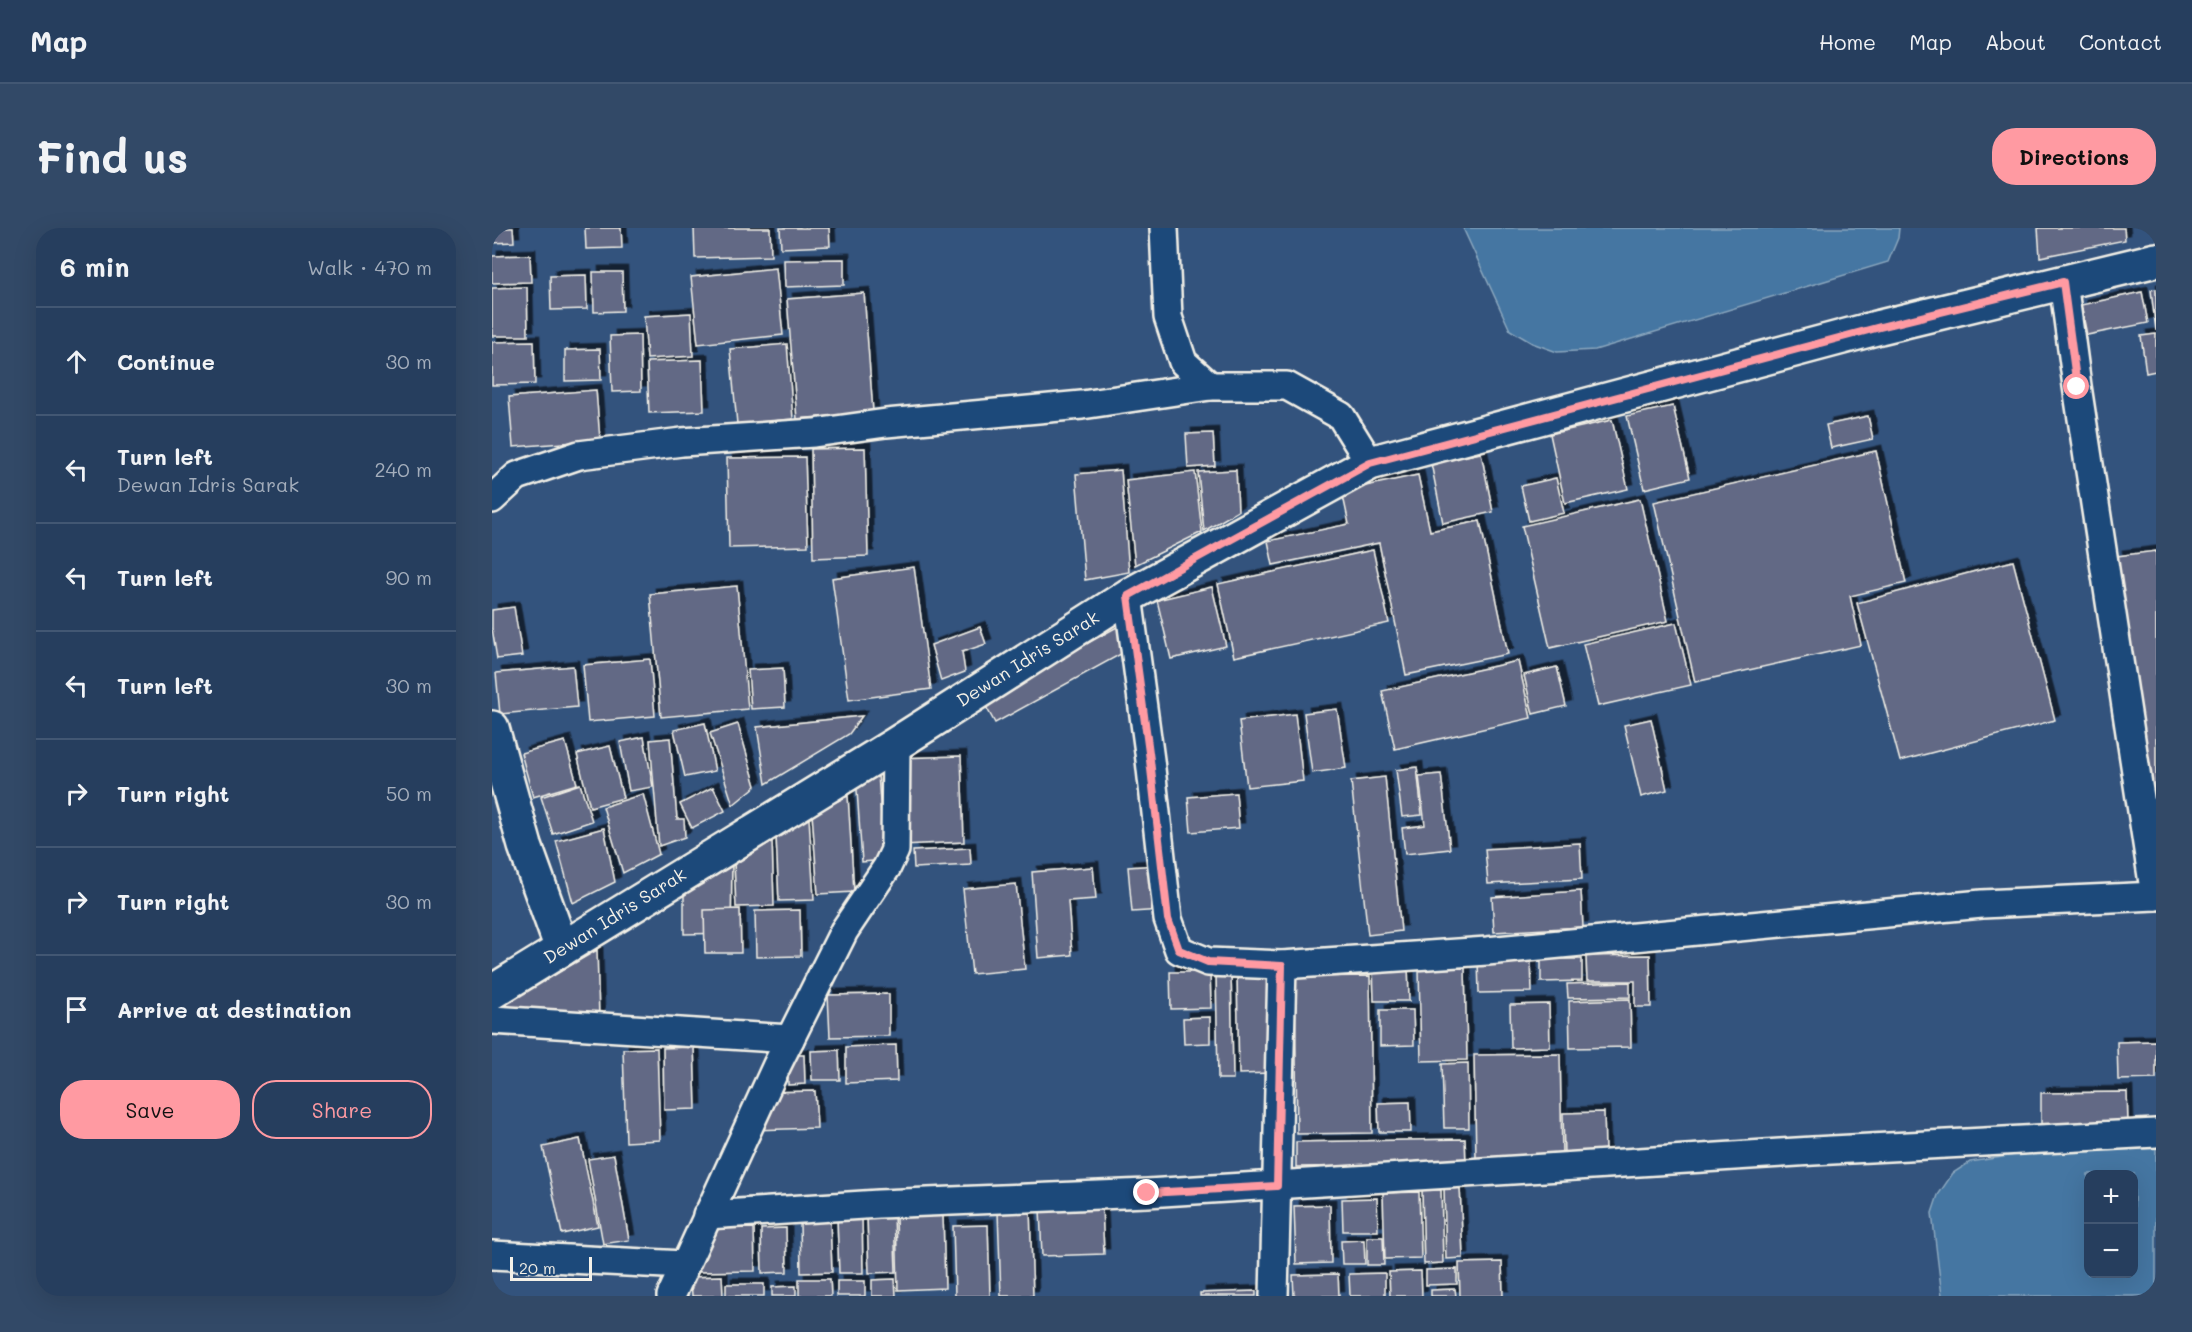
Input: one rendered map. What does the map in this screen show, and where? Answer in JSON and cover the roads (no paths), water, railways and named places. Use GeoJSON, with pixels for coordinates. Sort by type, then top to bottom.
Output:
{"type":"FeatureCollection","features":[{"type":"Feature","properties":{"kind":"main road","name":"Dewan Idris Sarak"},"geometry":{"type":"LineString","coordinates":[[492,993],[896,744],[1128,596],[1370,463],[1880,327],[2156,260]]}},
{"type":"Feature","properties":{"kind":"main road"},"geometry":{"type":"LineString","coordinates":[[492,728],[525,846],[562,949]]}},
{"type":"Feature","properties":{"kind":"street"},"geometry":{"type":"LineString","coordinates":[[1164,228],[1168,317],[1183,362],[1210,386]]}},
{"type":"Feature","properties":{"kind":"street"},"geometry":{"type":"LineString","coordinates":[[1128,596],[1168,919],[1179,950],[1208,962],[1282,966],[1487,951],[1982,904],[2155,896],[2063,282]]}},
{"type":"Feature","properties":{"kind":"street"},"geometry":{"type":"LineString","coordinates":[[492,499],[517,476],[579,455],[681,442],[814,433],[886,423],[1082,405],[1210,386],[1287,386],[1341,416],[1370,463]]}},
{"type":"Feature","properties":{"kind":"street"},"geometry":{"type":"LineString","coordinates":[[671,1296],[790,1039],[844,931],[887,867],[895,850],[896,744]]}},
{"type":"Feature","properties":{"kind":"street"},"geometry":{"type":"LineString","coordinates":[[1274,1296],[1282,966]]}},
{"type":"Feature","properties":{"kind":"street"},"geometry":{"type":"LineString","coordinates":[[492,1020],[790,1039]]}},
{"type":"Feature","properties":{"kind":"street"},"geometry":{"type":"LineString","coordinates":[[707,1215],[879,1204],[1277,1186],[1814,1151],[2156,1133]]}},
{"type":"Feature","properties":{"kind":"street"},"geometry":{"type":"LineString","coordinates":[[492,1255],[684,1265]]}},
{"type":"Feature","properties":{"kind":"water"},"geometry":{"type":"Polygon","coordinates":[[[1463,228],[1899,228],[1898,238],[1888,262],[1595,350],[1557,352],[1532,343],[1510,330],[1463,228]]]}},
{"type":"Feature","properties":{"kind":"water"},"geometry":{"type":"Polygon","coordinates":[[[2156,1144],[2156,1296],[1942,1296],[1932,1213],[1938,1195],[1953,1173],[1970,1162],[2061,1148],[2156,1144]]]}}]}
